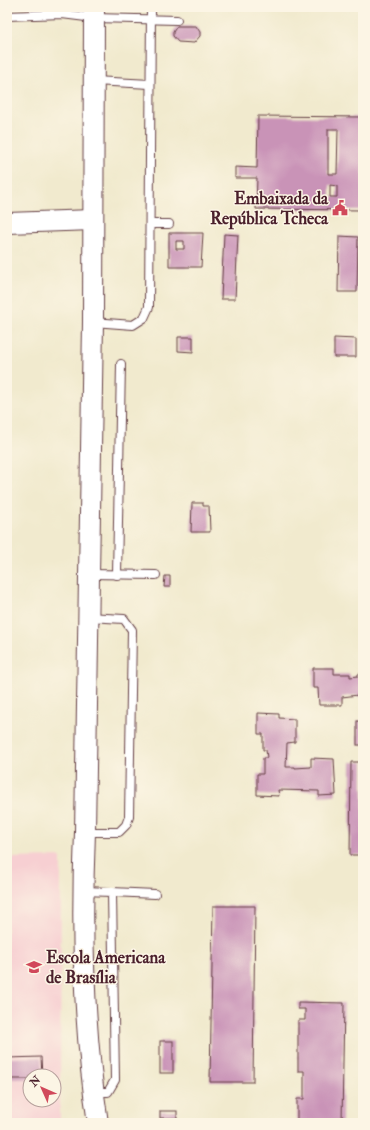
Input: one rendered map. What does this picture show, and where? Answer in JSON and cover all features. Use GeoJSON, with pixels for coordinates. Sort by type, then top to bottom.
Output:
{"type":"FeatureCollection","features":[{"type":"Feature","properties":{"kind":"street"},"geometry":{"type":"LineString","coordinates":[[94,13],[93,322],[83,891],[86,1005],[93,1092],[98,1123]]}},
{"type":"Feature","properties":{"kind":"street"},"geometry":{"type":"LineString","coordinates":[[7,223],[93,220]]}},
{"type":"Feature","properties":{"kind":"lane"},"geometry":{"type":"LineString","coordinates":[[93,322],[133,325],[144,318],[149,307],[151,224],[151,7]]}},
{"type":"Feature","properties":{"kind":"lane"},"geometry":{"type":"LineString","coordinates":[[7,16],[32,11],[62,10],[151,20],[177,20]]}},
{"type":"Feature","properties":{"kind":"lane"},"geometry":{"type":"LineString","coordinates":[[94,81],[150,84]]}},
{"type":"Feature","properties":{"kind":"lane"},"geometry":{"type":"LineString","coordinates":[[151,224],[170,224]]}},
{"type":"Feature","properties":{"kind":"lane"},"geometry":{"type":"LineString","coordinates":[[117,575],[121,364]]}},
{"type":"Feature","properties":{"kind":"lane"},"geometry":{"type":"LineString","coordinates":[[89,574],[156,575]]}},
{"type":"Feature","properties":{"kind":"lane"},"geometry":{"type":"LineString","coordinates":[[85,832],[119,832],[126,825],[129,817],[132,630],[124,619],[88,617]]}},
{"type":"Feature","properties":{"kind":"lane"},"geometry":{"type":"LineString","coordinates":[[83,891],[155,894]]}},
{"type":"Feature","properties":{"kind":"lane"},"geometry":{"type":"LineString","coordinates":[[93,1092],[108,1092],[115,1080],[112,892]]}},
{"type":"Feature","properties":{"kind":"shaded area","name":"Escola Americana de Brasília"},"geometry":{"type":"Polygon","coordinates":[[[61,857],[60,1068],[22,1068],[22,1108],[60,1108],[60,1123],[7,1123],[7,858],[61,857]]]}},
{"type":"Feature","properties":{"kind":"building"},"geometry":{"type":"Polygon","coordinates":[[[177,26],[196,26],[200,32],[200,36],[194,43],[178,42],[173,36],[173,32],[177,26]]]}},
{"type":"Feature","properties":{"kind":"building"},"geometry":{"type":"Polygon","coordinates":[[[258,116],[363,117],[363,210],[256,209],[257,178],[235,178],[235,167],[257,168],[258,116]],[[328,129],[328,174],[337,174],[338,129],[328,129]],[[330,185],[330,197],[337,197],[337,186],[330,185]]]}},
{"type":"Feature","properties":{"kind":"building"},"geometry":{"type":"Polygon","coordinates":[[[169,233],[203,233],[201,267],[169,267],[169,233]],[[176,241],[176,249],[184,249],[184,241],[176,241]]]}},
{"type":"Feature","properties":{"kind":"building"},"geometry":{"type":"Polygon","coordinates":[[[224,234],[238,235],[235,299],[221,299],[224,234]]]}},
{"type":"Feature","properties":{"kind":"building"},"geometry":{"type":"Polygon","coordinates":[[[339,236],[358,237],[357,292],[338,292],[339,236]]]}},
{"type":"Feature","properties":{"kind":"building"},"geometry":{"type":"Polygon","coordinates":[[[178,337],[193,337],[193,352],[178,351],[178,337]]]}},
{"type":"Feature","properties":{"kind":"building"},"geometry":{"type":"Polygon","coordinates":[[[334,338],[356,339],[356,357],[334,357],[334,338]]]}},
{"type":"Feature","properties":{"kind":"building"},"geometry":{"type":"Polygon","coordinates":[[[192,503],[203,503],[203,506],[209,506],[210,532],[191,532],[192,503]]]}},
{"type":"Feature","properties":{"kind":"building"},"geometry":{"type":"Polygon","coordinates":[[[165,576],[170,576],[170,587],[164,587],[165,576]]]}},
{"type":"Feature","properties":{"kind":"building"},"geometry":{"type":"Polygon","coordinates":[[[313,668],[334,668],[334,674],[350,674],[350,677],[358,676],[358,674],[363,673],[363,697],[358,697],[358,695],[342,697],[342,705],[319,705],[318,688],[313,688],[313,668]]]}},
{"type":"Feature","properties":{"kind":"building"},"geometry":{"type":"Polygon","coordinates":[[[258,713],[279,714],[279,718],[295,719],[295,742],[287,743],[286,767],[311,767],[311,758],[334,759],[336,795],[319,796],[319,791],[278,790],[279,796],[257,795],[257,774],[263,774],[263,758],[267,758],[266,750],[263,750],[263,734],[258,734],[258,713]]]}},
{"type":"Feature","properties":{"kind":"building"},"geometry":{"type":"Polygon","coordinates":[[[357,721],[363,721],[363,745],[357,745],[357,721]]]}},
{"type":"Feature","properties":{"kind":"building"},"geometry":{"type":"Polygon","coordinates":[[[351,762],[363,762],[363,855],[350,855],[351,762]]]}},
{"type":"Feature","properties":{"kind":"building"},"geometry":{"type":"Polygon","coordinates":[[[213,906],[255,906],[253,1082],[210,1082],[213,906]]]}},
{"type":"Feature","properties":{"kind":"building"},"geometry":{"type":"Polygon","coordinates":[[[298,1002],[344,1003],[342,1122],[297,1122],[297,1099],[304,1099],[304,1071],[298,1071],[298,1020],[305,1020],[305,1009],[298,1009],[298,1002]]]}},
{"type":"Feature","properties":{"kind":"building"},"geometry":{"type":"Polygon","coordinates":[[[160,1041],[173,1041],[173,1073],[160,1073],[160,1041]]]}},
{"type":"Feature","properties":{"kind":"building"},"geometry":{"type":"Polygon","coordinates":[[[41,1057],[42,1068],[22,1068],[22,1079],[7,1079],[7,1058],[41,1057]]]}},
{"type":"Feature","properties":{"kind":"building"},"geometry":{"type":"Polygon","coordinates":[[[160,1111],[177,1111],[177,1118],[160,1118],[160,1111]]]}},
{"type":"Feature","properties":{"kind":"place","name":"Embaixada da República Tcheca"},"geometry":{"type":"Point","coordinates":[340,208]}},
{"type":"Feature","properties":{"kind":"place","name":"Escola Americana de Brasília"},"geometry":{"type":"Point","coordinates":[34,967]}}]}
